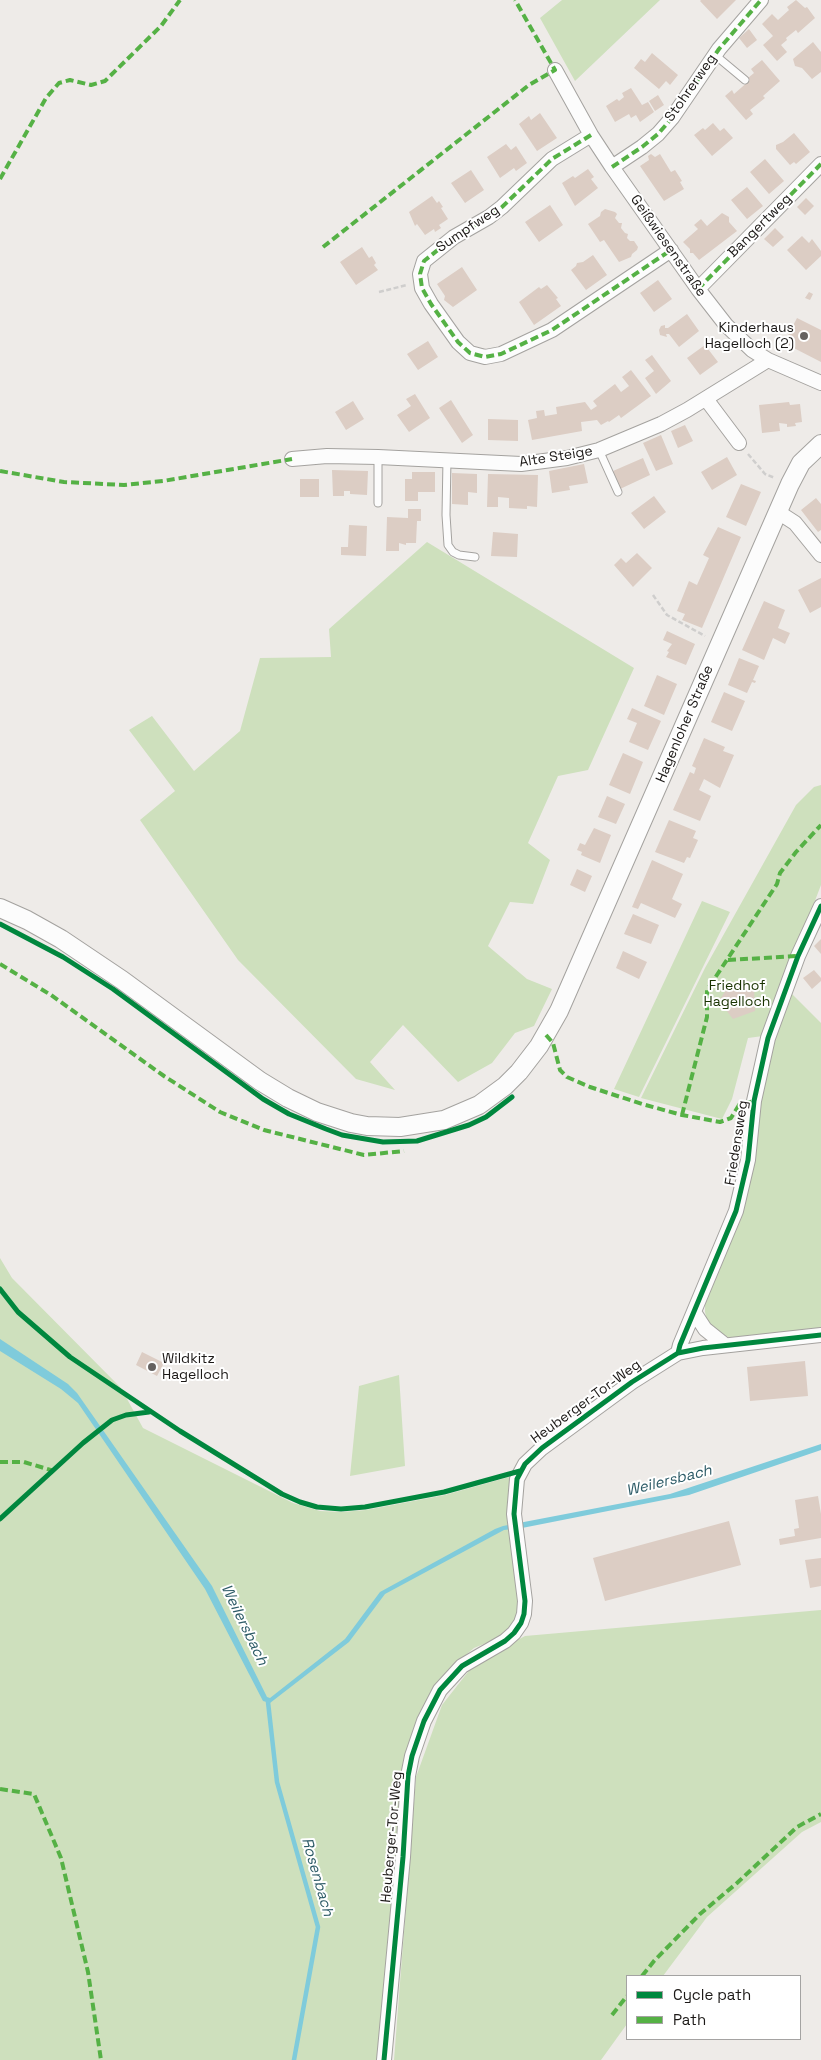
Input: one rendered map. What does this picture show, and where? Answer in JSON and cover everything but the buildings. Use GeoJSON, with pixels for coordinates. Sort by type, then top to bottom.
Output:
{"type":"FeatureCollection","features":[{"type":"Feature","properties":{"kind":"street","name":"Stohrerweg"},"geometry":{"type":"LineString","coordinates":[[612,167],[658,134],[684,102],[715,55],[746,15],[761,0]]}},
{"type":"Feature","properties":{"kind":"street","name":"Geißwiesenstraße"},"geometry":{"type":"LineString","coordinates":[[555,70],[591,135],[612,167],[698,289],[726,324],[752,350],[768,360],[821,383]]}},
{"type":"Feature","properties":{"kind":"street","name":"Sumpfweg"},"geometry":{"type":"LineString","coordinates":[[421,281],[420,274],[424,261],[434,251],[489,217],[552,159],[591,135]]}},
{"type":"Feature","properties":{"kind":"street","name":"Bangertweg"},"geometry":{"type":"LineString","coordinates":[[698,289],[821,164]]}},
{"type":"Feature","properties":{"kind":"street"},"geometry":{"type":"LineString","coordinates":[[421,281],[422,288],[430,304],[458,342],[470,353],[485,357],[501,354],[552,330],[671,250]]}},
{"type":"Feature","properties":{"kind":"street","name":"Alte Steige"},"geometry":{"type":"LineString","coordinates":[[292,459],[326,456],[378,456],[521,464],[567,458],[599,450],[661,424],[706,399],[768,360]]}},
{"type":"Feature","properties":{"kind":"street"},"geometry":{"type":"LineString","coordinates":[[706,399],[739,443]]}},
{"type":"Feature","properties":{"kind":"street","name":"Hagenloher Straße"},"geometry":{"type":"LineString","coordinates":[[0,908],[27,920],[67,943],[273,1088],[318,1112],[366,1126],[400,1127],[430,1124],[454,1116],[479,1104],[505,1086],[519,1072],[539,1046],[559,1011],[790,484],[801,464],[821,444]]}},
{"type":"Feature","properties":{"kind":"street"},"geometry":{"type":"LineString","coordinates":[[778,512],[801,529],[821,555]]}},
{"type":"Feature","properties":{"kind":"street","name":"Friedensweg"},"geometry":{"type":"LineString","coordinates":[[678,1354],[680,1345],[736,1211],[748,1160],[754,1100],[768,1038],[798,956],[821,906]]}},
{"type":"Feature","properties":{"kind":"street"},"geometry":{"type":"LineString","coordinates":[[694,1312],[705,1330],[725,1345]]}},
{"type":"Feature","properties":{"kind":"street","name":"Heuberger-Tor-Weg"},"geometry":{"type":"LineString","coordinates":[[384,2060],[403,1856],[408,1776],[412,1756],[424,1721],[440,1690],[462,1666],[505,1641],[514,1633],[522,1618],[525,1593],[514,1514],[517,1479],[525,1464],[542,1448],[632,1382],[678,1354],[725,1345],[821,1335]]}},
{"type":"Feature","properties":{"kind":"lane"},"geometry":{"type":"LineString","coordinates":[[715,55],[745,80]]}},
{"type":"Feature","properties":{"kind":"lane"},"geometry":{"type":"LineString","coordinates":[[599,450],[618,492]]}},
{"type":"Feature","properties":{"kind":"lane"},"geometry":{"type":"LineString","coordinates":[[378,456],[378,503]]}},
{"type":"Feature","properties":{"kind":"lane"},"geometry":{"type":"LineString","coordinates":[[448,459],[446,515],[448,546],[459,555],[475,557]]}},
{"type":"Feature","properties":{"kind":"path"},"geometry":{"type":"LineString","coordinates":[[379,292],[421,281]]}},
{"type":"Feature","properties":{"kind":"path"},"geometry":{"type":"LineString","coordinates":[[739,443],[765,474],[790,484]]}},
{"type":"Feature","properties":{"kind":"path"},"geometry":{"type":"LineString","coordinates":[[653,595],[667,614],[720,644]]}},
{"type":"Feature","properties":{"kind":"green space"},"geometry":{"type":"Polygon","coordinates":[[[562,0],[660,0],[575,81],[540,18],[562,0]]]}},
{"type":"Feature","properties":{"kind":"green space"},"geometry":{"type":"Polygon","coordinates":[[[427,542],[634,668],[588,770],[558,776],[528,843],[550,860],[533,904],[510,902],[488,946],[527,979],[552,989],[534,1026],[515,1033],[492,1063],[458,1082],[403,1025],[370,1062],[395,1090],[356,1079],[238,960],[140,820],[175,791],[129,730],[152,716],[194,771],[240,731],[260,658],[331,657],[329,629],[427,542]]]}},
{"type":"Feature","properties":{"kind":"green space","name":"Friedhof Hagelloch"},"geometry":{"type":"Polygon","coordinates":[[[821,785],[821,885],[763,1036],[748,1038],[732,1099],[722,1119],[641,1098],[705,968],[796,805],[814,787],[821,785]]]}},
{"type":"Feature","properties":{"kind":"green space"},"geometry":{"type":"Polygon","coordinates":[[[702,901],[730,912],[639,1097],[614,1089],[702,901]]]}},
{"type":"Feature","properties":{"kind":"green space"},"geometry":{"type":"Polygon","coordinates":[[[790,992],[821,1023],[821,1330],[730,1338],[708,1324],[705,1312],[705,1295],[740,1213],[758,1101],[772,1039],[790,992]]]}},
{"type":"Feature","properties":{"kind":"green space"},"geometry":{"type":"Polygon","coordinates":[[[0,1258],[12,1278],[121,1388],[143,1428],[293,1503],[320,1511],[366,1510],[445,1495],[516,1475],[519,1610],[517,1619],[506,1635],[474,1648],[452,1667],[431,1695],[412,1739],[378,2060],[0,2060],[0,1258]]]}},
{"type":"Feature","properties":{"kind":"green space"},"geometry":{"type":"Polygon","coordinates":[[[399,1375],[405,1466],[350,1476],[359,1386],[399,1375]]]}},
{"type":"Feature","properties":{"kind":"green space"},"geometry":{"type":"Polygon","coordinates":[[[821,1610],[821,1822],[802,1832],[707,1917],[664,1975],[626,1975],[626,2025],[601,2060],[394,2060],[416,1777],[442,1705],[475,1663],[525,1636],[821,1610]]]}},
{"type":"Feature","properties":{"kind":"water"},"geometry":{"type":"Polygon","coordinates":[[[0,1339],[68,1384],[77,1393],[212,1586],[267,1697],[270,1698],[345,1639],[380,1592],[495,1529],[670,1494],[821,1444],[821,1450],[689,1495],[504,1530],[385,1594],[349,1642],[270,1703],[263,1701],[205,1589],[78,1403],[61,1389],[0,1351],[0,1339]]]}},
{"type":"Feature","properties":{"kind":"waterway","name":"Rosenbach"},"geometry":{"type":"LineString","coordinates":[[268,1702],[277,1782],[318,1927],[294,2060]]}},
{"type":"Feature","properties":{"kind":"marked path"},"geometry":{"type":"LineString","coordinates":[[0,179],[46,98],[59,83],[70,80],[91,85],[105,81],[161,26],[180,0]]}},
{"type":"Feature","properties":{"kind":"marked path"},"geometry":{"type":"LineString","coordinates":[[323,247],[529,85],[555,70],[515,0]]}},
{"type":"Feature","properties":{"kind":"marked path"},"geometry":{"type":"LineString","coordinates":[[612,167],[658,134],[672,118],[719,49],[761,0]]}},
{"type":"Feature","properties":{"kind":"marked path"},"geometry":{"type":"LineString","coordinates":[[591,135],[552,159],[502,207],[489,217],[454,237],[424,261],[420,274],[422,288],[431,304],[458,342],[470,353],[485,357],[501,354],[552,330],[671,250]]}},
{"type":"Feature","properties":{"kind":"marked path"},"geometry":{"type":"LineString","coordinates":[[698,289],[821,164]]}},
{"type":"Feature","properties":{"kind":"marked path"},"geometry":{"type":"LineString","coordinates":[[0,471],[64,482],[124,485],[163,481],[292,459]]}},
{"type":"Feature","properties":{"kind":"marked path"},"geometry":{"type":"LineString","coordinates":[[682,1115],[707,1017],[707,990],[777,884],[780,873],[821,825]]}},
{"type":"Feature","properties":{"kind":"marked path"},"geometry":{"type":"LineString","coordinates":[[728,960],[798,956]]}},
{"type":"Feature","properties":{"kind":"marked path"},"geometry":{"type":"LineString","coordinates":[[0,964],[51,995],[164,1076],[220,1112],[264,1130],[364,1155],[404,1151]]}},
{"type":"Feature","properties":{"kind":"marked path"},"geometry":{"type":"LineString","coordinates":[[546,1035],[553,1043],[560,1070],[567,1077],[590,1087],[642,1104],[682,1115],[720,1122],[731,1118],[739,1105],[754,1101]]}},
{"type":"Feature","properties":{"kind":"marked path"},"geometry":{"type":"LineString","coordinates":[[0,1462],[24,1462],[54,1471]]}},
{"type":"Feature","properties":{"kind":"marked path"},"geometry":{"type":"LineString","coordinates":[[0,1789],[34,1794],[61,1858],[88,1972],[101,2060]]}},
{"type":"Feature","properties":{"kind":"marked path"},"geometry":{"type":"LineString","coordinates":[[643,1975],[700,1914],[737,1883],[797,1827],[821,1814]]}},
{"type":"Feature","properties":{"kind":"marked path"},"geometry":{"type":"LineString","coordinates":[[612,2015],[626,1997]]}},
{"type":"Feature","properties":{"kind":"cycle path"},"geometry":{"type":"LineString","coordinates":[[678,1353],[736,1211],[748,1160],[754,1101],[768,1038],[798,956],[821,906]]}},
{"type":"Feature","properties":{"kind":"cycle path"},"geometry":{"type":"LineString","coordinates":[[0,924],[63,957],[113,989],[263,1099],[289,1114],[342,1135],[383,1142],[417,1141],[469,1125],[486,1117],[512,1097]]}},
{"type":"Feature","properties":{"kind":"cycle path"},"geometry":{"type":"LineString","coordinates":[[0,1289],[18,1312],[70,1357],[180,1431],[282,1494],[300,1502],[317,1507],[341,1509],[365,1507],[444,1492],[520,1471]]}},
{"type":"Feature","properties":{"kind":"cycle path"},"geometry":{"type":"LineString","coordinates":[[384,2060],[403,1857],[408,1776],[412,1756],[424,1721],[440,1690],[462,1666],[505,1641],[521,1623],[525,1601],[514,1514],[517,1479],[525,1464],[542,1448],[632,1382],[678,1353],[703,1348],[821,1335]]}},
{"type":"Feature","properties":{"kind":"cycle path"},"geometry":{"type":"LineString","coordinates":[[0,1519],[83,1443],[112,1420],[126,1415],[149,1412]]}},
{"type":"Feature","properties":{"kind":"place","name":"Kinderhaus Hagelloch (2)"},"geometry":{"type":"Point","coordinates":[804,336]}},
{"type":"Feature","properties":{"kind":"place","name":"Wildkitz Hagelloch"},"geometry":{"type":"Point","coordinates":[152,1367]}},
{"type":"Feature","properties":{"kind":"water label","name":"Weilersbach"},"geometry":{"type":"Point","coordinates":[669,1481]}},
{"type":"Feature","properties":{"kind":"water label","name":"Weilersbach"},"geometry":{"type":"Point","coordinates":[244,1625]}}]}
